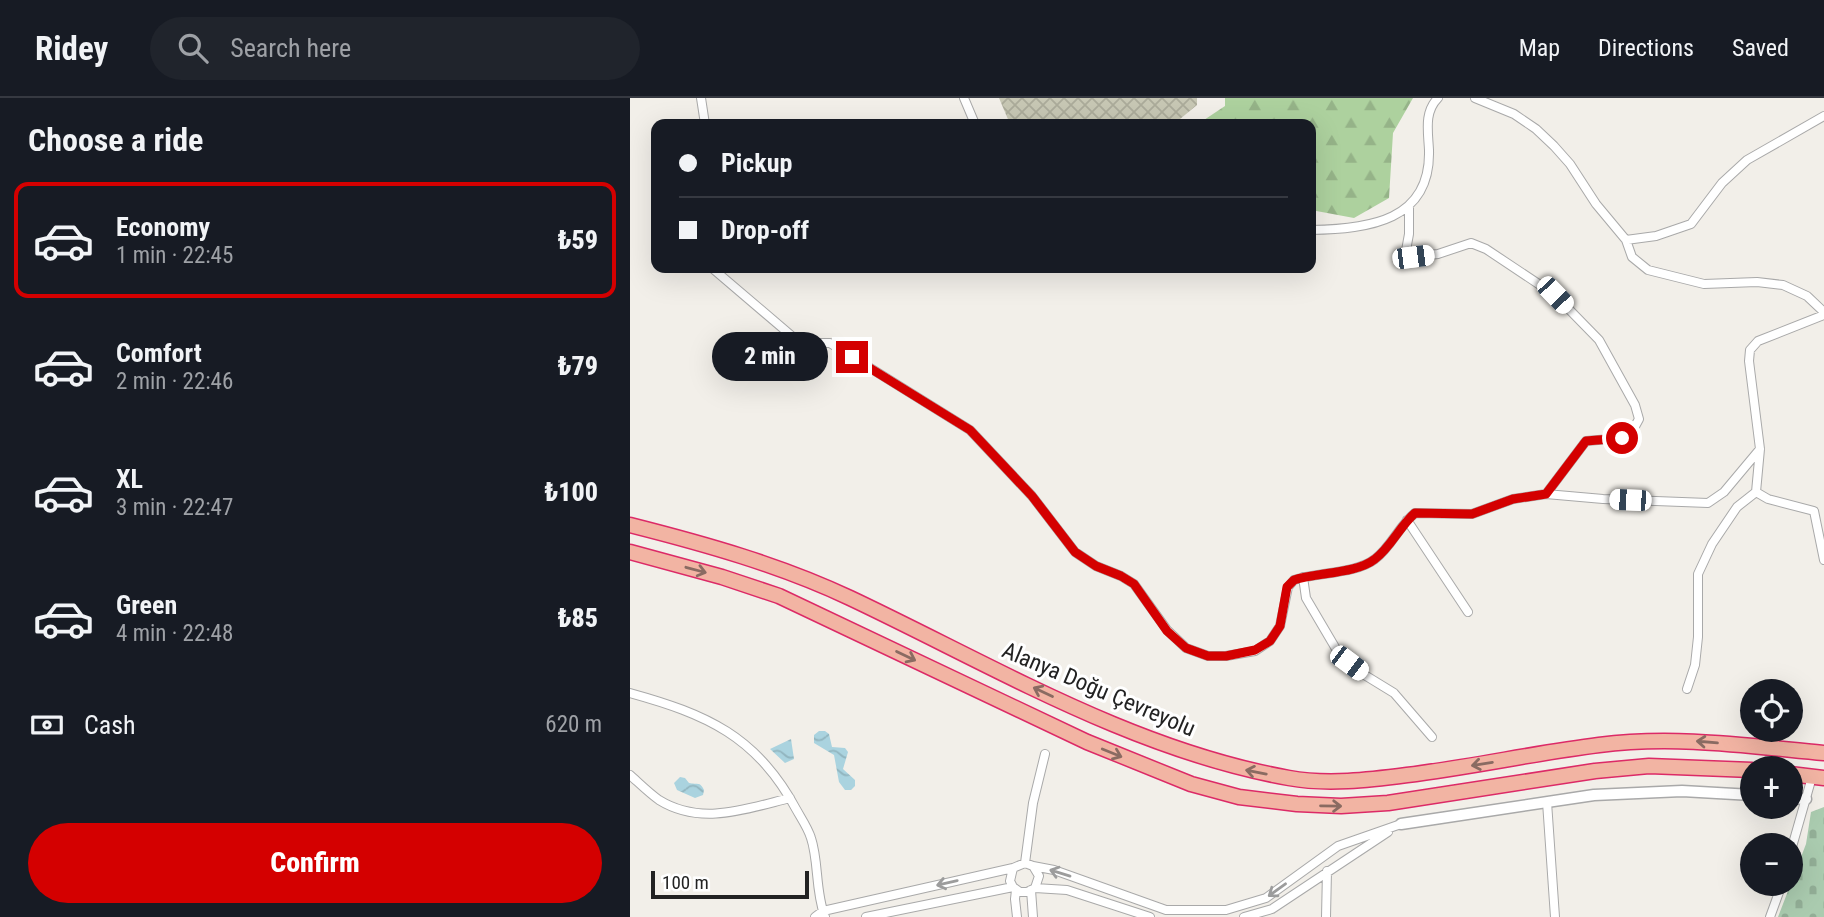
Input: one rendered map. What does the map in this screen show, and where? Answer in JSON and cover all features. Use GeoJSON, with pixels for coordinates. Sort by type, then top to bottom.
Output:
{"type":"FeatureCollection","features":[{"type":"Feature","properties":{"kind":"highway","name":"Alanya Doğu Çevreyolu"},"geometry":{"type":"LineString","coordinates":[[630,525],[785,570],[848,597],[1116,726],[1243,769],[1281,776],[1338,781],[1382,778],[1600,745],[1650,741],[1699,741],[1824,753]]}},
{"type":"Feature","properties":{"kind":"highway"},"geometry":{"type":"LineString","coordinates":[[630,552],[779,596],[1087,742],[1191,784],[1239,797],[1341,806],[1401,801],[1649,765],[1740,769]]}},
{"type":"Feature","properties":{"kind":"street"},"geometry":{"type":"LineString","coordinates":[[701,98],[704,119]]}},
{"type":"Feature","properties":{"kind":"street"},"geometry":{"type":"LineString","coordinates":[[964,98],[973,119]]}},
{"type":"Feature","properties":{"kind":"street"},"geometry":{"type":"LineString","coordinates":[[1316,229],[1368,223],[1391,217],[1409,208],[1426,182],[1429,168],[1429,111],[1438,98]]}},
{"type":"Feature","properties":{"kind":"street"},"geometry":{"type":"LineString","coordinates":[[1475,98],[1514,114],[1554,146],[1626,240],[1632,257],[1648,270],[1704,284],[1757,282],[1783,285],[1807,296],[1824,314],[1768,336],[1758,341],[1750,350],[1750,373],[1760,449],[1756,492],[1737,507],[1712,544],[1698,574],[1698,637],[1695,665],[1687,689]]}},
{"type":"Feature","properties":{"kind":"street"},"geometry":{"type":"LineString","coordinates":[[1626,240],[1656,236],[1691,224],[1740,166],[1824,116]]}},
{"type":"Feature","properties":{"kind":"street"},"geometry":{"type":"LineString","coordinates":[[1409,208],[1409,234],[1405,256],[1438,254],[1471,243],[1486,249],[1555,295],[1599,340],[1635,405],[1639,419],[1633,430],[1622,438],[1586,441],[1546,494]]}},
{"type":"Feature","properties":{"kind":"street"},"geometry":{"type":"LineString","coordinates":[[718,273],[800,343],[830,343],[970,430],[1032,496],[1075,552],[1096,566],[1134,584],[1167,631],[1186,648],[1208,656],[1226,656],[1255,650],[1270,641],[1280,626],[1287,587],[1294,580],[1358,567],[1375,559],[1415,513],[1472,514],[1513,499],[1546,494],[1708,503],[1724,492],[1760,449]]}},
{"type":"Feature","properties":{"kind":"street"},"geometry":{"type":"LineString","coordinates":[[1756,492],[1768,499],[1814,511],[1824,510]]}},
{"type":"Feature","properties":{"kind":"street"},"geometry":{"type":"LineString","coordinates":[[1814,511],[1824,561]]}},
{"type":"Feature","properties":{"kind":"street"},"geometry":{"type":"LineString","coordinates":[[1407,520],[1468,612]]}},
{"type":"Feature","properties":{"kind":"street"},"geometry":{"type":"LineString","coordinates":[[1303,577],[1306,598],[1339,654],[1363,674],[1394,693],[1432,737]]}},
{"type":"Feature","properties":{"kind":"street"},"geometry":{"type":"LineString","coordinates":[[630,693],[677,706],[712,722],[751,748],[773,772],[790,797],[811,838],[824,914]]}},
{"type":"Feature","properties":{"kind":"street"},"geometry":{"type":"LineString","coordinates":[[1033,917],[1033,889],[1039,877],[1029,865],[1033,803],[1045,754]]}},
{"type":"Feature","properties":{"kind":"street"},"geometry":{"type":"LineString","coordinates":[[630,775],[658,799],[678,809],[701,814],[726,813],[790,797]]}},
{"type":"Feature","properties":{"kind":"street"},"geometry":{"type":"LineString","coordinates":[[1796,833],[1806,799],[1818,777]]}},
{"type":"Feature","properties":{"kind":"street"},"geometry":{"type":"LineString","coordinates":[[815,917],[1029,865],[1054,870],[1166,910],[1226,910],[1266,898],[1338,846],[1401,824],[1594,795],[1682,791],[1740,794]]}},
{"type":"Feature","properties":{"kind":"street"},"geometry":{"type":"LineString","coordinates":[[1547,802],[1555,917]]}},
{"type":"Feature","properties":{"kind":"street"},"geometry":{"type":"LineString","coordinates":[[1244,917],[1272,909],[1401,824]]}},
{"type":"Feature","properties":{"kind":"street"},"geometry":{"type":"LineString","coordinates":[[1013,868],[1010,877],[1015,888],[1017,917]]}},
{"type":"Feature","properties":{"kind":"street"},"geometry":{"type":"LineString","coordinates":[[1326,917],[1327,871]]}},
{"type":"Feature","properties":{"kind":"street"},"geometry":{"type":"LineString","coordinates":[[866,917],[1015,888],[1023,892],[1033,889],[1067,890],[1150,917]]}},
{"type":"Feature","properties":{"kind":"street"},"geometry":{"type":"LineString","coordinates":[[1770,917],[1778,896]]}},
{"type":"Feature","properties":{"kind":"shaded area"},"geometry":{"type":"Polygon","coordinates":[[[999,98],[1197,98],[1197,105],[1180,119],[1008,119],[999,98]]]}},
{"type":"Feature","properties":{"kind":"green space"},"geometry":{"type":"Polygon","coordinates":[[[1225,98],[1413,98],[1393,133],[1389,198],[1354,218],[1316,211],[1316,119],[1206,119],[1225,106],[1225,98]]]}},
{"type":"Feature","properties":{"kind":"green space"},"geometry":{"type":"Polygon","coordinates":[[[1824,807],[1824,917],[1778,917],[1786,896],[1803,896],[1803,852],[1811,812],[1824,807]]]}},
{"type":"Feature","properties":{"kind":"water"},"geometry":{"type":"Polygon","coordinates":[[[819,731],[829,734],[832,747],[845,748],[848,752],[843,769],[855,780],[855,786],[851,790],[845,790],[839,782],[834,755],[814,743],[814,735],[819,731]]]}},
{"type":"Feature","properties":{"kind":"water"},"geometry":{"type":"Polygon","coordinates":[[[791,739],[794,759],[785,763],[770,749],[791,739]]]}},
{"type":"Feature","properties":{"kind":"water"},"geometry":{"type":"Polygon","coordinates":[[[680,777],[689,783],[701,785],[703,795],[695,798],[677,790],[674,783],[680,777]]]}},
{"type":"Feature","properties":{"kind":"route"},"geometry":{"type":"LineString","coordinates":[[852,357],[970,430],[1032,496],[1075,552],[1096,566],[1134,584],[1167,631],[1186,648],[1208,656],[1226,656],[1255,650],[1270,641],[1280,626],[1287,587],[1294,580],[1358,567],[1375,559],[1415,513],[1472,514],[1513,499],[1546,494],[1586,441],[1622,438]]}}]}
